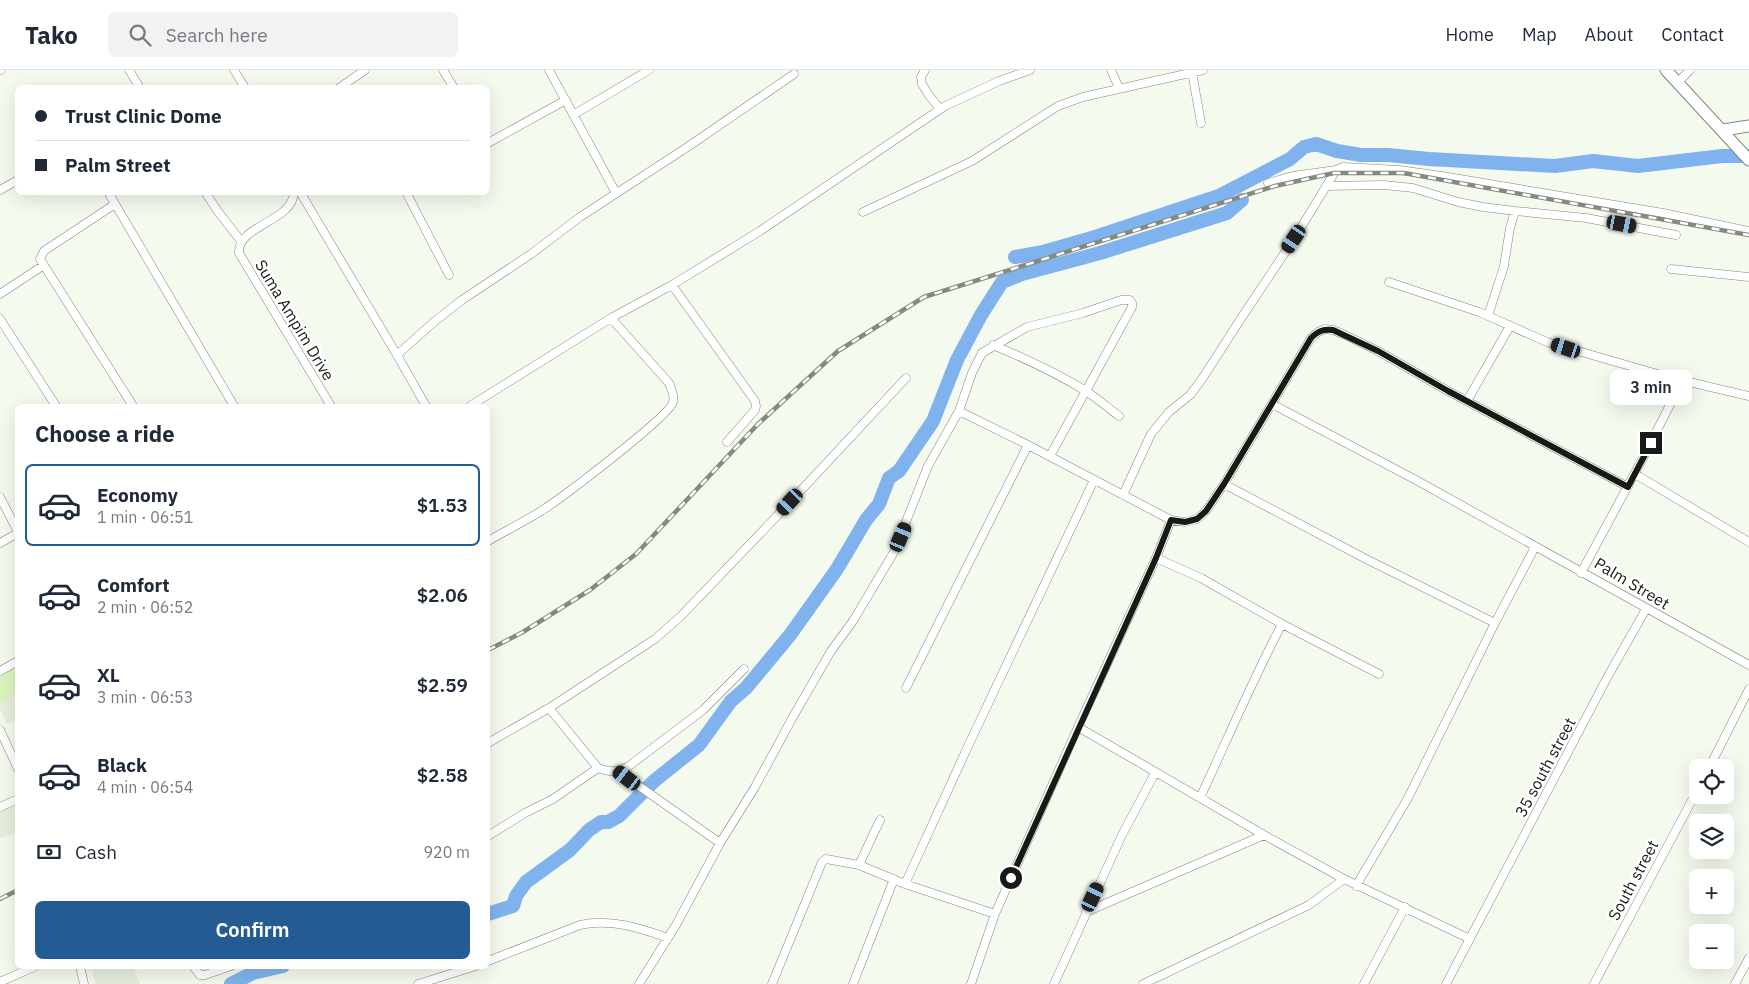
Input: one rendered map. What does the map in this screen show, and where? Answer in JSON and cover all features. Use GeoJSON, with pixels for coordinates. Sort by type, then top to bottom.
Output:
{"type":"FeatureCollection","features":[{"type":"Feature","properties":{"kind":"main road"},"geometry":{"type":"LineString","coordinates":[[1666,70],[1749,160]]}},
{"type":"Feature","properties":{"kind":"main road"},"geometry":{"type":"LineString","coordinates":[[1723,130],[1749,126]]}},
{"type":"Feature","properties":{"kind":"street"},"geometry":{"type":"LineString","coordinates":[[129,70],[138,85]]}},
{"type":"Feature","properties":{"kind":"street"},"geometry":{"type":"LineString","coordinates":[[234,70],[243,85]]}},
{"type":"Feature","properties":{"kind":"street"},"geometry":{"type":"LineString","coordinates":[[345,85],[364,70]]}},
{"type":"Feature","properties":{"kind":"street"},"geometry":{"type":"LineString","coordinates":[[443,70],[452,85]]}},
{"type":"Feature","properties":{"kind":"street"},"geometry":{"type":"LineString","coordinates":[[549,70],[616,193]]}},
{"type":"Feature","properties":{"kind":"street"},"geometry":{"type":"LineString","coordinates":[[573,115],[649,70]]}},
{"type":"Feature","properties":{"kind":"street"},"geometry":{"type":"LineString","coordinates":[[925,70],[921,77],[922,84],[940,109]]}},
{"type":"Feature","properties":{"kind":"street"},"geometry":{"type":"LineString","coordinates":[[473,404],[611,318],[672,285],[760,230],[940,109],[999,81],[1030,70]]}},
{"type":"Feature","properties":{"kind":"street"},"geometry":{"type":"LineString","coordinates":[[1111,70],[1119,88]]}},
{"type":"Feature","properties":{"kind":"street"},"geometry":{"type":"LineString","coordinates":[[863,212],[972,162],[1058,106],[1083,97],[1119,88],[1203,70]]}},
{"type":"Feature","properties":{"kind":"street"},"geometry":{"type":"LineString","coordinates":[[1678,82],[1690,70]]}},
{"type":"Feature","properties":{"kind":"street"},"geometry":{"type":"LineString","coordinates":[[1192,72],[1202,123]]}},
{"type":"Feature","properties":{"kind":"street"},"geometry":{"type":"LineString","coordinates":[[398,354],[462,300],[531,254],[580,217],[689,146],[794,74]]}},
{"type":"Feature","properties":{"kind":"street"},"geometry":{"type":"LineString","coordinates":[[490,140],[566,100]]}},
{"type":"Feature","properties":{"kind":"street"},"geometry":{"type":"LineString","coordinates":[[1268,183],[1293,176],[1336,170],[1343,167],[1399,170],[1663,213],[1749,231]]}},
{"type":"Feature","properties":{"kind":"street"},"geometry":{"type":"LineString","coordinates":[[1123,495],[1151,434],[1169,412],[1190,395],[1202,378],[1294,239],[1336,170]]}},
{"type":"Feature","properties":{"kind":"street"},"geometry":{"type":"LineString","coordinates":[[0,190],[15,182]]}},
{"type":"Feature","properties":{"kind":"street"},"geometry":{"type":"LineString","coordinates":[[1326,186],[1384,185],[1413,188],[1458,202],[1515,211],[1586,218],[1676,235]]}},
{"type":"Feature","properties":{"kind":"street"},"geometry":{"type":"LineString","coordinates":[[110,195],[233,404]]}},
{"type":"Feature","properties":{"kind":"street","name":"Suma Ampim Drive"},"geometry":{"type":"LineString","coordinates":[[208,195],[240,244],[239,253],[330,404]]}},
{"type":"Feature","properties":{"kind":"street"},"geometry":{"type":"LineString","coordinates":[[240,244],[244,238],[288,209],[294,195]]}},
{"type":"Feature","properties":{"kind":"street"},"geometry":{"type":"LineString","coordinates":[[302,195],[398,354],[425,404]]}},
{"type":"Feature","properties":{"kind":"street"},"geometry":{"type":"LineString","coordinates":[[408,195],[449,275]]}},
{"type":"Feature","properties":{"kind":"street"},"geometry":{"type":"LineString","coordinates":[[115,204],[44,251],[40,259],[132,404]]}},
{"type":"Feature","properties":{"kind":"street"},"geometry":{"type":"LineString","coordinates":[[1488,316],[1504,266],[1510,228],[1515,211]]}},
{"type":"Feature","properties":{"kind":"street"},"geometry":{"type":"LineString","coordinates":[[0,294],[44,265]]}},
{"type":"Feature","properties":{"kind":"street"},"geometry":{"type":"LineString","coordinates":[[1671,269],[1749,277]]}},
{"type":"Feature","properties":{"kind":"street"},"geometry":{"type":"LineString","coordinates":[[1388,282],[1488,316],[1547,342],[1682,381],[1749,396]]}},
{"type":"Feature","properties":{"kind":"street"},"geometry":{"type":"LineString","coordinates":[[672,285],[755,401],[755,410],[727,442]]}},
{"type":"Feature","properties":{"kind":"street"},"geometry":{"type":"LineString","coordinates":[[639,984],[668,938],[720,843],[831,651],[853,621],[894,552],[928,466],[959,411],[972,373],[982,353],[1027,327],[1083,313],[1121,300],[1130,300],[1132,307],[1050,456]]}},
{"type":"Feature","properties":{"kind":"street"},"geometry":{"type":"LineString","coordinates":[[490,540],[543,510],[637,439],[668,411],[674,402],[673,392],[669,383],[611,318]]}},
{"type":"Feature","properties":{"kind":"street"},"geometry":{"type":"LineString","coordinates":[[0,319],[55,404]]}},
{"type":"Feature","properties":{"kind":"street"},"geometry":{"type":"LineString","coordinates":[[1466,401],[1510,326]]}},
{"type":"Feature","properties":{"kind":"street"},"geometry":{"type":"LineString","coordinates":[[959,411],[1028,444],[1171,520],[1185,522],[1197,519],[1206,511],[1311,338],[1325,329],[1333,330],[1378,351],[1466,401],[1628,487]]}},
{"type":"Feature","properties":{"kind":"street"},"geometry":{"type":"LineString","coordinates":[[993,345],[1030,361],[1086,391],[1118,416]]}},
{"type":"Feature","properties":{"kind":"street"},"geometry":{"type":"LineString","coordinates":[[490,742],[549,708],[655,639],[681,616],[906,378]]}},
{"type":"Feature","properties":{"kind":"street","name":"Palm Street"},"geometry":{"type":"LineString","coordinates":[[1682,381],[1635,474],[1581,572],[1749,665]]}},
{"type":"Feature","properties":{"kind":"street"},"geometry":{"type":"LineString","coordinates":[[1272,404],[1416,480],[1581,572]]}},
{"type":"Feature","properties":{"kind":"street"},"geometry":{"type":"LineString","coordinates":[[906,688],[1028,444]]}},
{"type":"Feature","properties":{"kind":"street"},"geometry":{"type":"LineString","coordinates":[[1635,474],[1749,542]]}},
{"type":"Feature","properties":{"kind":"street"},"geometry":{"type":"LineString","coordinates":[[905,884],[1094,480]]}},
{"type":"Feature","properties":{"kind":"street"},"geometry":{"type":"LineString","coordinates":[[1224,484],[1384,568],[1495,623]]}},
{"type":"Feature","properties":{"kind":"street"},"geometry":{"type":"LineString","coordinates":[[0,497],[15,527]]}},
{"type":"Feature","properties":{"kind":"street"},"geometry":{"type":"LineString","coordinates":[[971,984],[995,914],[1156,558],[1171,520]]}},
{"type":"Feature","properties":{"kind":"street"},"geometry":{"type":"LineString","coordinates":[[0,543],[15,535]]}},
{"type":"Feature","properties":{"kind":"street"},"geometry":{"type":"LineString","coordinates":[[1356,886],[1408,798],[1535,547]]}},
{"type":"Feature","properties":{"kind":"street"},"geometry":{"type":"LineString","coordinates":[[1156,558],[1201,578],[1282,624],[1379,674]]}},
{"type":"Feature","properties":{"kind":"street","name":"35 south street"},"geometry":{"type":"LineString","coordinates":[[1446,984],[1608,676],[1646,608]]}},
{"type":"Feature","properties":{"kind":"street"},"geometry":{"type":"LineString","coordinates":[[1200,798],[1229,737],[1256,673],[1282,624]]}},
{"type":"Feature","properties":{"kind":"street"},"geometry":{"type":"LineString","coordinates":[[0,671],[15,663]]}},
{"type":"Feature","properties":{"kind":"street"},"geometry":{"type":"LineString","coordinates":[[549,708],[598,768],[608,772],[618,772],[629,766],[703,710],[744,668]]}},
{"type":"Feature","properties":{"kind":"street"},"geometry":{"type":"LineString","coordinates":[[1714,759],[1749,689]]}},
{"type":"Feature","properties":{"kind":"street"},"geometry":{"type":"LineString","coordinates":[[1078,727],[1155,773],[1356,886],[1470,938]]}},
{"type":"Feature","properties":{"kind":"street"},"geometry":{"type":"LineString","coordinates":[[0,730],[15,762]]}},
{"type":"Feature","properties":{"kind":"street"},"geometry":{"type":"LineString","coordinates":[[490,835],[525,813],[553,799],[598,768]]}},
{"type":"Feature","properties":{"kind":"street"},"geometry":{"type":"LineString","coordinates":[[618,772],[720,843]]}},
{"type":"Feature","properties":{"kind":"street"},"geometry":{"type":"LineString","coordinates":[[1054,984],[1122,835],[1155,773]]}},
{"type":"Feature","properties":{"kind":"street"},"geometry":{"type":"LineString","coordinates":[[0,807],[15,800]]}},
{"type":"Feature","properties":{"kind":"street","name":"South street"},"geometry":{"type":"LineString","coordinates":[[1594,984],[1690,804]]}},
{"type":"Feature","properties":{"kind":"street"},"geometry":{"type":"LineString","coordinates":[[859,864],[880,820]]}},
{"type":"Feature","properties":{"kind":"street"},"geometry":{"type":"LineString","coordinates":[[1086,912],[1264,835]]}},
{"type":"Feature","properties":{"kind":"street"},"geometry":{"type":"LineString","coordinates":[[772,984],[822,862],[826,859],[859,864],[905,884],[995,914]]}},
{"type":"Feature","properties":{"kind":"street"},"geometry":{"type":"LineString","coordinates":[[853,984],[894,879]]}},
{"type":"Feature","properties":{"kind":"street"},"geometry":{"type":"LineString","coordinates":[[1143,984],[1309,905],[1344,879]]}},
{"type":"Feature","properties":{"kind":"street"},"geometry":{"type":"LineString","coordinates":[[1364,984],[1405,907]]}},
{"type":"Feature","properties":{"kind":"street"},"geometry":{"type":"LineString","coordinates":[[490,961],[590,922],[622,924],[668,938]]}},
{"type":"Feature","properties":{"kind":"street"},"geometry":{"type":"LineString","coordinates":[[1735,984],[1749,958]]}},
{"type":"Feature","properties":{"kind":"street"},"geometry":{"type":"LineString","coordinates":[[0,982],[29,969]]}},
{"type":"Feature","properties":{"kind":"street"},"geometry":{"type":"LineString","coordinates":[[81,969],[84,984]]}},
{"type":"Feature","properties":{"kind":"street"},"geometry":{"type":"LineString","coordinates":[[196,969],[200,974],[205,975],[222,969]]}},
{"type":"Feature","properties":{"kind":"street"},"geometry":{"type":"LineString","coordinates":[[418,984],[466,969]]}},
{"type":"Feature","properties":{"kind":"shaded area"},"geometry":{"type":"Polygon","coordinates":[[[15,666],[15,720],[7,724],[0,709],[0,675],[15,666]]]}},
{"type":"Feature","properties":{"kind":"shaded area"},"geometry":{"type":"Polygon","coordinates":[[[15,803],[15,834],[0,838],[0,809],[15,803]]]}},
{"type":"Feature","properties":{"kind":"shaded area"},"geometry":{"type":"Polygon","coordinates":[[[92,969],[134,969],[140,984],[95,984],[92,969]]]}},
{"type":"Feature","properties":{"kind":"green space"},"geometry":{"type":"Polygon","coordinates":[[[15,668],[15,694],[0,703],[0,677],[15,668]]]}},
{"type":"Feature","properties":{"kind":"waterway"},"geometry":{"type":"LineString","coordinates":[[1015,257],[1043,252],[1095,237],[1219,196],[1290,159],[1304,147],[1316,144],[1337,151],[1361,155],[1388,155],[1555,166],[1593,161],[1638,166],[1722,156],[1749,156]]}},
{"type":"Feature","properties":{"kind":"waterway"},"geometry":{"type":"LineString","coordinates":[[1240,184],[1246,188]]}},
{"type":"Feature","properties":{"kind":"waterway"},"geometry":{"type":"LineString","coordinates":[[490,913],[513,906],[516,896],[526,882],[570,850],[589,830],[601,822],[608,822],[619,816],[654,781],[699,745],[731,701],[746,688],[790,635],[837,569],[866,520],[879,504],[889,478],[899,471],[933,421],[957,360],[981,315],[1002,282],[1022,274],[1100,253],[1227,213],[1242,200]]}},
{"type":"Feature","properties":{"kind":"waterway"},"geometry":{"type":"LineString","coordinates":[[231,984],[253,973],[270,969]]}},
{"type":"Feature","properties":{"kind":"railway"},"geometry":{"type":"LineString","coordinates":[[490,649],[523,632],[590,590],[636,554],[758,424],[838,351],[924,297],[1275,186],[1334,173],[1404,173],[1749,235]]}},
{"type":"Feature","properties":{"kind":"railway"},"geometry":{"type":"LineString","coordinates":[[0,899],[15,892]]}},
{"type":"Feature","properties":{"kind":"route"},"geometry":{"type":"LineString","coordinates":[[1011,878],[1156,558],[1171,520],[1185,522],[1197,519],[1206,511],[1311,338],[1318,332],[1325,329],[1333,330],[1378,351],[1448,391],[1628,487],[1651,443]]}}]}
